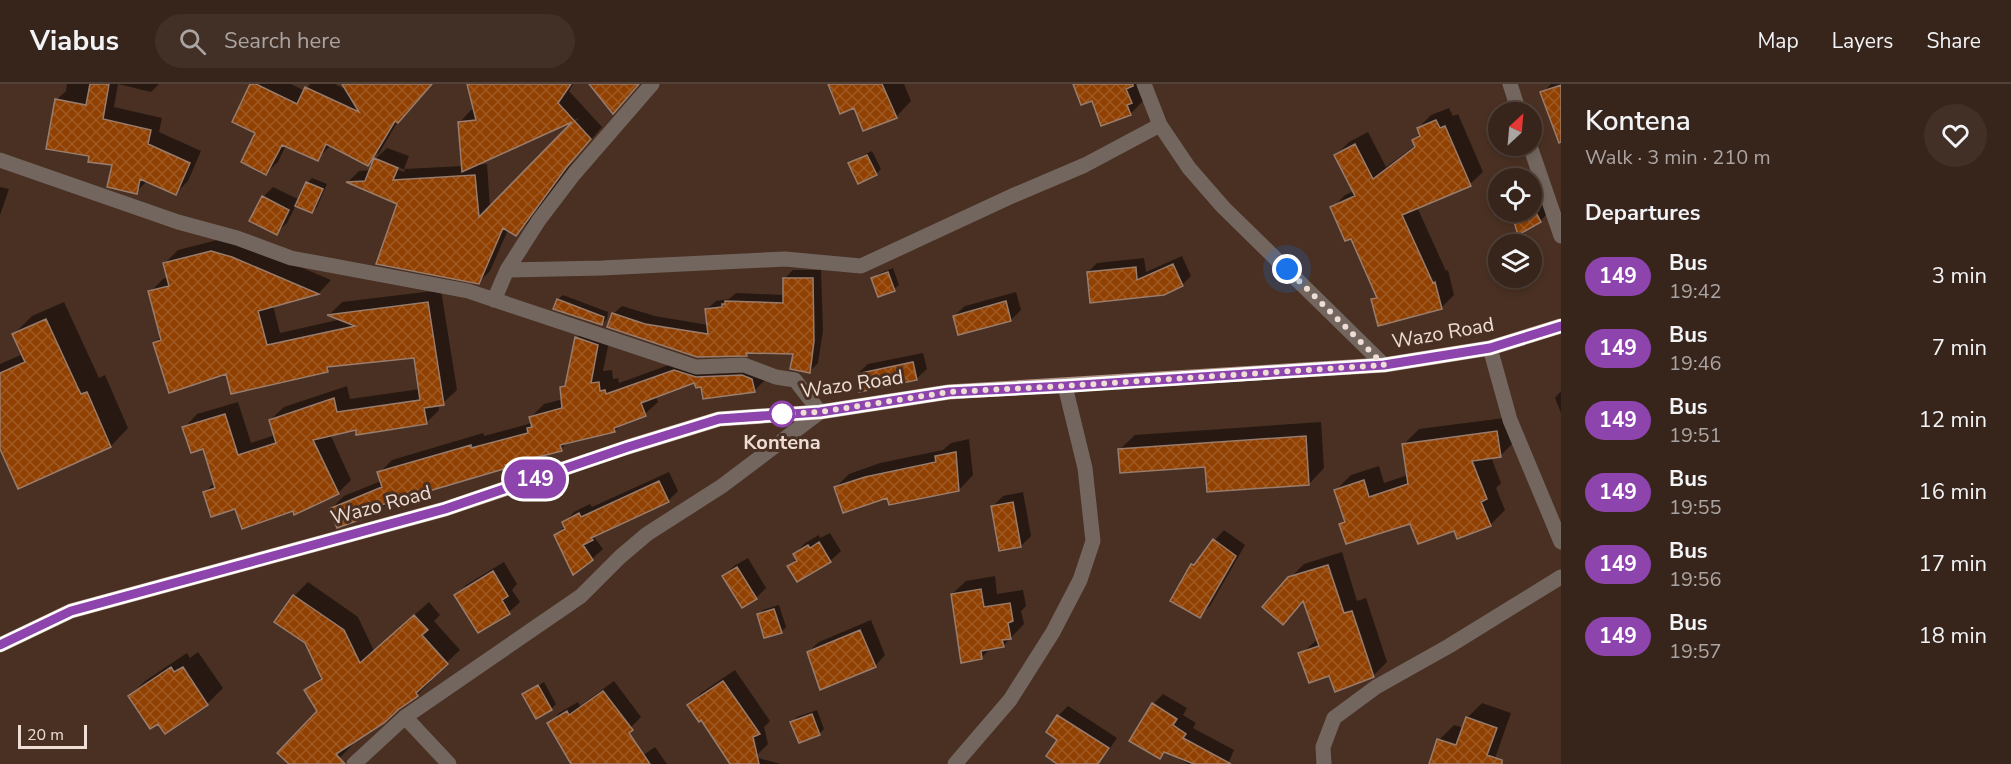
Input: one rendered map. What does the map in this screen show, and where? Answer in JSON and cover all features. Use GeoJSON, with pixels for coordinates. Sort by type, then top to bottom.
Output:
{"type":"FeatureCollection","features":[{"type":"Feature","properties":{"kind":"main road","name":"Wazo Road"},"geometry":{"type":"LineString","coordinates":[[0,645],[71,611],[445,509],[719,419],[820,412],[949,392],[1384,365],[1490,348],[1561,326]]}},
{"type":"Feature","properties":{"kind":"street"},"geometry":{"type":"LineString","coordinates":[[494,300],[507,270],[539,220],[574,174],[652,84]]}},
{"type":"Feature","properties":{"kind":"street"},"geometry":{"type":"LineString","coordinates":[[1144,84],[1160,125],[1189,168],[1223,207],[1384,365]]}},
{"type":"Feature","properties":{"kind":"street"},"geometry":{"type":"LineString","coordinates":[[1510,84],[1516,102]]}},
{"type":"Feature","properties":{"kind":"street"},"geometry":{"type":"LineString","coordinates":[[507,270],[785,259],[861,266],[1085,165],[1160,125]]}},
{"type":"Feature","properties":{"kind":"street"},"geometry":{"type":"LineString","coordinates":[[1533,156],[1561,236]]}},
{"type":"Feature","properties":{"kind":"street"},"geometry":{"type":"LineString","coordinates":[[0,160],[178,222],[237,238],[291,258],[468,291],[696,367],[744,365],[776,377],[795,380],[820,412],[722,486],[647,534],[581,596],[405,717],[354,764]]}},
{"type":"Feature","properties":{"kind":"street"},"geometry":{"type":"LineString","coordinates":[[1490,348],[1510,420],[1561,542]]}},
{"type":"Feature","properties":{"kind":"street"},"geometry":{"type":"LineString","coordinates":[[955,764],[1010,700],[1047,642],[1080,580],[1093,541],[1085,468],[1065,386]]}},
{"type":"Feature","properties":{"kind":"street"},"geometry":{"type":"LineString","coordinates":[[1324,764],[1323,747],[1334,718],[1376,687],[1561,578]]}},
{"type":"Feature","properties":{"kind":"street"},"geometry":{"type":"LineString","coordinates":[[405,717],[449,764]]}},
{"type":"Feature","properties":{"kind":"building"},"geometry":{"type":"Polygon","coordinates":[[[90,84],[109,84],[103,119],[151,130],[148,144],[190,163],[176,195],[140,179],[137,194],[107,187],[112,165],[88,162],[89,156],[46,149],[55,99],[86,105],[90,84]]]}},
{"type":"Feature","properties":{"kind":"building"},"geometry":{"type":"Polygon","coordinates":[[[250,84],[256,84],[297,104],[305,87],[359,112],[342,84],[432,84],[398,123],[395,121],[368,166],[326,144],[318,161],[282,145],[266,175],[241,162],[255,133],[232,122],[250,84]]]}},
{"type":"Feature","properties":{"kind":"building"},"geometry":{"type":"Polygon","coordinates":[[[467,84],[571,84],[558,103],[591,139],[566,168],[516,236],[503,228],[479,284],[376,264],[397,204],[346,182],[365,181],[374,158],[398,168],[393,180],[475,175],[479,217],[572,122],[462,172],[458,122],[476,120],[467,84]]]}},
{"type":"Feature","properties":{"kind":"building"},"geometry":{"type":"Polygon","coordinates":[[[589,84],[639,84],[613,114],[589,84]]]}},
{"type":"Feature","properties":{"kind":"building"},"geometry":{"type":"Polygon","coordinates":[[[828,84],[882,84],[897,118],[863,131],[854,108],[840,114],[828,84]]]}},
{"type":"Feature","properties":{"kind":"building"},"geometry":{"type":"Polygon","coordinates":[[[1073,84],[1133,84],[1126,89],[1132,103],[1127,105],[1131,115],[1101,126],[1092,101],[1081,105],[1073,84]]]}},
{"type":"Feature","properties":{"kind":"building"},"geometry":{"type":"Polygon","coordinates":[[[1561,85],[1561,142],[1559,143],[1540,92],[1561,85]]]}},
{"type":"Feature","properties":{"kind":"building"},"geometry":{"type":"Polygon","coordinates":[[[1436,120],[1440,128],[1445,126],[1471,186],[1402,215],[1433,283],[1435,282],[1442,309],[1378,326],[1371,299],[1377,298],[1351,239],[1345,241],[1330,207],[1355,196],[1334,155],[1355,144],[1373,179],[1415,147],[1412,140],[1420,136],[1417,128],[1436,120]]]}},
{"type":"Feature","properties":{"kind":"building"},"geometry":{"type":"Polygon","coordinates":[[[867,155],[877,175],[858,184],[848,163],[867,155]]]}},
{"type":"Feature","properties":{"kind":"building"},"geometry":{"type":"Polygon","coordinates":[[[306,182],[323,189],[312,213],[295,206],[306,182]]]}},
{"type":"Feature","properties":{"kind":"building"},"geometry":{"type":"Polygon","coordinates":[[[262,196],[289,210],[277,235],[249,221],[262,196]]]}},
{"type":"Feature","properties":{"kind":"building"},"geometry":{"type":"Polygon","coordinates":[[[1514,222],[1541,222],[1520,234],[1518,234],[1514,222]]]}},
{"type":"Feature","properties":{"kind":"building"},"geometry":{"type":"Polygon","coordinates":[[[211,251],[232,257],[319,294],[258,311],[267,345],[355,326],[327,315],[428,302],[444,405],[424,408],[427,424],[356,435],[356,430],[313,440],[339,494],[294,515],[293,511],[242,529],[235,509],[211,517],[203,492],[215,488],[203,449],[191,453],[182,427],[225,414],[238,455],[276,443],[269,420],[334,398],[337,412],[420,400],[414,358],[327,367],[328,372],[231,394],[226,374],[169,393],[153,343],[161,340],[148,291],[169,286],[163,263],[211,251]]]}},
{"type":"Feature","properties":{"kind":"building"},"geometry":{"type":"Polygon","coordinates":[[[1173,264],[1183,286],[1164,295],[1090,303],[1087,272],[1136,267],[1137,280],[1173,264]]]}},
{"type":"Feature","properties":{"kind":"building"},"geometry":{"type":"Polygon","coordinates":[[[888,272],[895,291],[878,297],[871,278],[888,272]]]}},
{"type":"Feature","properties":{"kind":"building"},"geometry":{"type":"Polygon","coordinates":[[[783,278],[813,278],[814,341],[810,373],[790,369],[793,354],[746,353],[747,356],[697,357],[607,327],[612,313],[645,324],[708,334],[705,309],[722,307],[725,301],[783,303],[783,278]]]}},
{"type":"Feature","properties":{"kind":"building"},"geometry":{"type":"Polygon","coordinates":[[[557,299],[604,317],[602,325],[553,309],[557,299]]]}},
{"type":"Feature","properties":{"kind":"building"},"geometry":{"type":"Polygon","coordinates":[[[1006,301],[1011,321],[958,335],[953,316],[1006,301]]]}},
{"type":"Feature","properties":{"kind":"building"},"geometry":{"type":"Polygon","coordinates":[[[46,319],[81,394],[87,392],[111,447],[18,489],[0,449],[0,373],[25,362],[12,334],[46,319]]]}},
{"type":"Feature","properties":{"kind":"building"},"geometry":{"type":"Polygon","coordinates":[[[575,337],[598,345],[591,383],[599,382],[600,391],[605,390],[606,394],[674,370],[696,377],[742,375],[752,379],[755,392],[703,399],[701,387],[696,388],[694,383],[641,403],[646,416],[614,428],[615,432],[560,445],[562,451],[505,465],[507,468],[378,506],[381,512],[337,528],[329,509],[382,487],[377,472],[471,445],[471,448],[528,433],[527,428],[532,427],[529,417],[562,408],[560,387],[565,386],[575,337]]]}},
{"type":"Feature","properties":{"kind":"building"},"geometry":{"type":"Polygon","coordinates":[[[913,362],[917,380],[859,392],[856,374],[913,362]]]}},
{"type":"Feature","properties":{"kind":"building"},"geometry":{"type":"Polygon","coordinates":[[[1497,431],[1501,457],[1472,461],[1487,499],[1481,502],[1491,526],[1457,539],[1454,531],[1418,544],[1410,524],[1346,544],[1339,524],[1345,522],[1334,490],[1364,480],[1369,497],[1408,484],[1402,444],[1497,431]]]}},
{"type":"Feature","properties":{"kind":"building"},"geometry":{"type":"Polygon","coordinates":[[[1306,436],[1309,485],[1207,492],[1205,467],[1120,473],[1118,449],[1306,436]]]}},
{"type":"Feature","properties":{"kind":"building"},"geometry":{"type":"Polygon","coordinates":[[[956,452],[959,491],[889,505],[887,498],[843,513],[834,487],[865,477],[936,462],[935,456],[956,452]]]}},
{"type":"Feature","properties":{"kind":"building"},"geometry":{"type":"Polygon","coordinates":[[[659,481],[669,502],[591,538],[593,540],[583,545],[593,560],[573,575],[554,535],[565,529],[562,522],[579,513],[581,517],[659,481]]]}},
{"type":"Feature","properties":{"kind":"building"},"geometry":{"type":"Polygon","coordinates":[[[1013,502],[1021,547],[999,551],[991,506],[1013,502]]]}},
{"type":"Feature","properties":{"kind":"building"},"geometry":{"type":"Polygon","coordinates":[[[1213,539],[1236,556],[1200,618],[1170,601],[1191,564],[1194,565],[1213,539]]]}},
{"type":"Feature","properties":{"kind":"building"},"geometry":{"type":"Polygon","coordinates":[[[819,542],[831,562],[797,582],[787,566],[797,561],[793,554],[808,545],[810,548],[819,542]]]}},
{"type":"Feature","properties":{"kind":"building"},"geometry":{"type":"Polygon","coordinates":[[[1328,565],[1344,613],[1352,611],[1374,677],[1335,692],[1329,676],[1309,683],[1298,653],[1319,646],[1303,601],[1283,625],[1262,607],[1288,577],[1328,565]]]}},
{"type":"Feature","properties":{"kind":"building"},"geometry":{"type":"Polygon","coordinates":[[[737,567],[757,599],[742,608],[722,576],[737,567]]]}},
{"type":"Feature","properties":{"kind":"building"},"geometry":{"type":"Polygon","coordinates":[[[493,571],[508,596],[502,600],[510,614],[478,633],[454,595],[493,571]]]}},
{"type":"Feature","properties":{"kind":"building"},"geometry":{"type":"Polygon","coordinates":[[[981,589],[984,607],[1010,603],[1013,621],[1008,623],[1011,639],[1002,640],[1004,647],[981,651],[982,659],[961,663],[951,594],[981,589]]]}},
{"type":"Feature","properties":{"kind":"building"},"geometry":{"type":"Polygon","coordinates":[[[293,595],[344,630],[360,663],[414,615],[428,630],[422,635],[448,664],[416,693],[418,696],[384,723],[336,754],[345,764],[289,764],[277,753],[317,711],[304,690],[322,679],[305,643],[274,622],[293,595]]]}},
{"type":"Feature","properties":{"kind":"building"},"geometry":{"type":"Polygon","coordinates":[[[774,609],[782,633],[764,638],[757,614],[774,609]]]}},
{"type":"Feature","properties":{"kind":"building"},"geometry":{"type":"Polygon","coordinates":[[[860,630],[876,667],[820,690],[807,652],[860,630]]]}},
{"type":"Feature","properties":{"kind":"building"},"geometry":{"type":"Polygon","coordinates":[[[171,667],[174,672],[183,667],[208,705],[165,734],[158,724],[150,729],[128,696],[171,667]]]}},
{"type":"Feature","properties":{"kind":"building"},"geometry":{"type":"Polygon","coordinates":[[[723,681],[760,734],[753,737],[759,764],[730,764],[701,720],[699,722],[687,705],[723,681]]]}},
{"type":"Feature","properties":{"kind":"building"},"geometry":{"type":"Polygon","coordinates":[[[538,685],[552,710],[536,719],[522,694],[538,685]]]}},
{"type":"Feature","properties":{"kind":"building"},"geometry":{"type":"Polygon","coordinates":[[[603,691],[633,730],[629,733],[650,764],[571,764],[547,723],[567,711],[569,715],[603,691]]]}},
{"type":"Feature","properties":{"kind":"building"},"geometry":{"type":"Polygon","coordinates":[[[1152,703],[1177,719],[1173,725],[1186,734],[1183,738],[1231,764],[1194,764],[1164,752],[1160,759],[1129,741],[1152,703]]]}},
{"type":"Feature","properties":{"kind":"building"},"geometry":{"type":"Polygon","coordinates":[[[812,714],[820,735],[799,743],[790,722],[812,714]]]}},
{"type":"Feature","properties":{"kind":"building"},"geometry":{"type":"Polygon","coordinates":[[[1057,715],[1109,748],[1098,764],[1057,764],[1046,756],[1057,740],[1046,732],[1057,715]]]}},
{"type":"Feature","properties":{"kind":"building"},"geometry":{"type":"Polygon","coordinates":[[[1466,717],[1497,728],[1487,755],[1502,760],[1502,764],[1429,764],[1437,739],[1456,745],[1466,717]]]}},
{"type":"Feature","properties":{"kind":"bus line","name":"149"},"geometry":{"type":"LineString","coordinates":[[0,645],[71,611],[445,509],[719,419],[820,412],[949,392],[1384,365],[1490,348],[1561,326]]}},
{"type":"Feature","properties":{"kind":"place","name":"Kontena"},"geometry":{"type":"Point","coordinates":[782,414]}},
{"type":"Feature","properties":{"kind":"route"},"geometry":{"type":"LineString","coordinates":[[782,414],[820,412],[949,392],[1384,365],[1287,269]]}}]}
